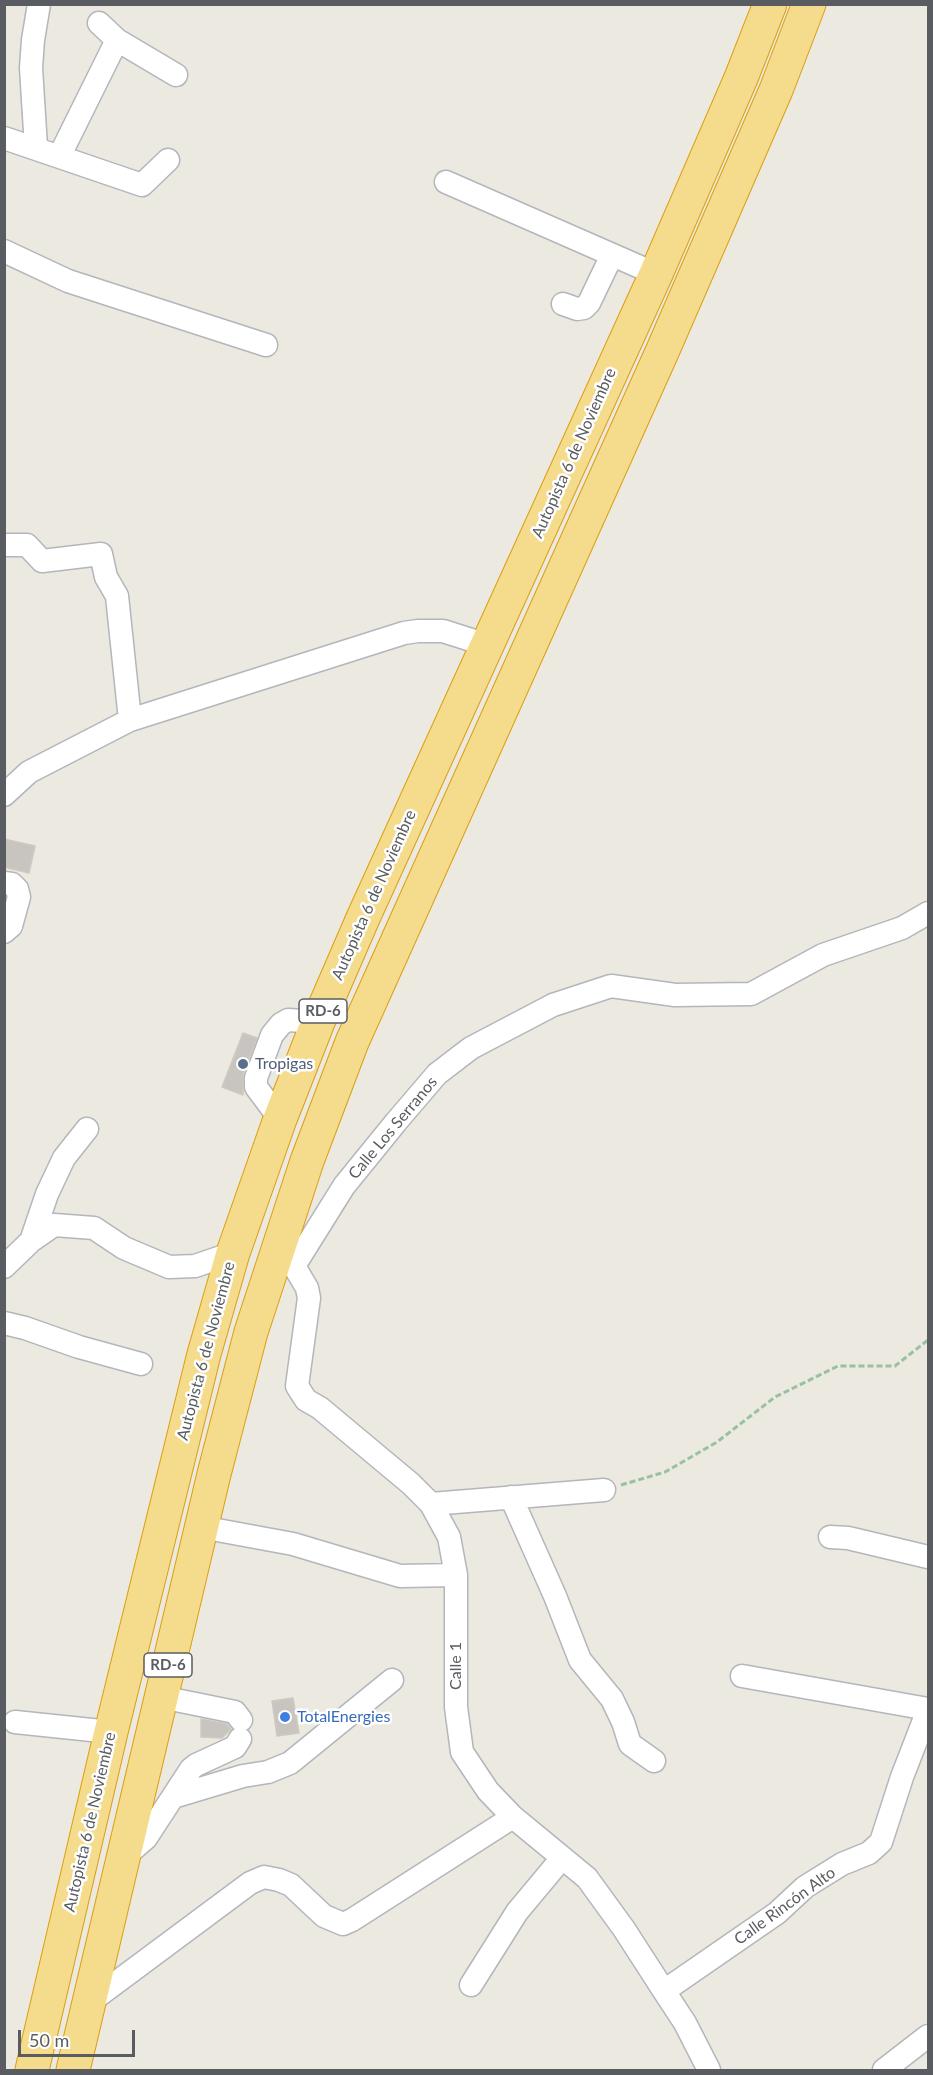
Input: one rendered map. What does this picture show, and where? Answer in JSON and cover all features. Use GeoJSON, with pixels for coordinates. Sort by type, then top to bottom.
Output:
{"type":"FeatureCollection","features":[{"type":"Feature","properties":{"kind":"highway","name":"Autopista 6 de Noviembre"},"geometry":{"type":"LineString","coordinates":[[32,2070],[173,1473],[204,1354],[233,1253],[280,1119],[318,1022],[363,918],[656,274],[741,78],[770,4]]}},
{"type":"Feature","properties":{"kind":"highway","name":"RD-6"},"geometry":{"type":"LineString","coordinates":[[73,2070],[201,1527],[251,1332],[283,1264],[307,1161],[352,1042],[662,352],[776,90],[809,4]]}},
{"type":"Feature","properties":{"kind":"street"},"geometry":{"type":"LineString","coordinates":[[36,147],[31,68],[39,4]]}},
{"type":"Feature","properties":{"kind":"street"},"geometry":{"type":"LineString","coordinates":[[99,23],[117,40],[176,75]]}},
{"type":"Feature","properties":{"kind":"street"},"geometry":{"type":"LineString","coordinates":[[60,155],[117,40]]}},
{"type":"Feature","properties":{"kind":"street"},"geometry":{"type":"LineString","coordinates":[[4,138],[60,155],[142,185],[168,160]]}},
{"type":"Feature","properties":{"kind":"street"},"geometry":{"type":"LineString","coordinates":[[446,182],[656,274]]}},
{"type":"Feature","properties":{"kind":"street"},"geometry":{"type":"LineString","coordinates":[[4,251],[68,281],[266,345]]}},
{"type":"Feature","properties":{"kind":"street"},"geometry":{"type":"LineString","coordinates":[[563,304],[577,309],[584,308],[589,303],[612,255]]}},
{"type":"Feature","properties":{"kind":"street"},"geometry":{"type":"LineString","coordinates":[[4,545],[27,545],[42,561],[100,554],[106,577],[117,596],[130,720]]}},
{"type":"Feature","properties":{"kind":"street"},"geometry":{"type":"LineString","coordinates":[[4,795],[29,772],[130,720],[404,633],[443,631],[487,645]]}},
{"type":"Feature","properties":{"kind":"street"},"geometry":{"type":"LineString","coordinates":[[4,883],[17,889],[19,897],[10,926],[4,932]]}},
{"type":"Feature","properties":{"kind":"street","name":"Calle Los Serranos"},"geometry":{"type":"LineString","coordinates":[[283,1264],[437,1074],[471,1048],[553,1005],[611,986],[675,994],[751,994],[823,955],[902,928],[928,913]]}},
{"type":"Feature","properties":{"kind":"street"},"geometry":{"type":"LineString","coordinates":[[31,1241],[47,1194],[64,1158],[87,1130]]}},
{"type":"Feature","properties":{"kind":"street"},"geometry":{"type":"LineString","coordinates":[[4,1267],[31,1241],[54,1225],[94,1228],[124,1248],[169,1267],[195,1266],[233,1253]]}},
{"type":"Feature","properties":{"kind":"street","name":"Calle 1"},"geometry":{"type":"LineString","coordinates":[[283,1264],[307,1288],[309,1298],[297,1386],[306,1400],[320,1408],[402,1476],[431,1504],[449,1537],[456,1575],[456,1707],[462,1752],[488,1791],[513,1817],[587,1878],[624,1929],[685,2024],[709,2070]]}},
{"type":"Feature","properties":{"kind":"street"},"geometry":{"type":"LineString","coordinates":[[4,1323],[141,1364]]}},
{"type":"Feature","properties":{"kind":"street"},"geometry":{"type":"LineString","coordinates":[[431,1504],[604,1490]]}},
{"type":"Feature","properties":{"kind":"street"},"geometry":{"type":"LineString","coordinates":[[511,1497],[555,1596],[580,1660],[612,1700],[623,1722],[630,1744],[654,1761]]}},
{"type":"Feature","properties":{"kind":"street"},"geometry":{"type":"LineString","coordinates":[[201,1527],[293,1544],[400,1576],[456,1575]]}},
{"type":"Feature","properties":{"kind":"street"},"geometry":{"type":"LineString","coordinates":[[830,1538],[857,1539],[928,1557]]}},
{"type":"Feature","properties":{"kind":"street"},"geometry":{"type":"LineString","coordinates":[[742,1676],[928,1709]]}},
{"type":"Feature","properties":{"kind":"street"},"geometry":{"type":"LineString","coordinates":[[172,1797],[243,1776],[268,1772],[290,1763],[392,1680]]}},
{"type":"Feature","properties":{"kind":"street"},"geometry":{"type":"LineString","coordinates":[[123,1858],[146,1838],[196,1765],[235,1747],[240,1730],[239,1715],[235,1712],[161,1697]]}},
{"type":"Feature","properties":{"kind":"street","name":"Calle Rincón Alto"},"geometry":{"type":"LineString","coordinates":[[664,1991],[777,1913],[806,1887],[842,1864],[869,1853],[880,1842],[928,1709]]}},
{"type":"Feature","properties":{"kind":"street"},"geometry":{"type":"LineString","coordinates":[[15,1722],[111,1732]]}},
{"type":"Feature","properties":{"kind":"street"},"geometry":{"type":"LineString","coordinates":[[90,2002],[249,1883],[264,1877],[291,1885],[324,1916],[343,1924],[513,1817]]}},
{"type":"Feature","properties":{"kind":"street"},"geometry":{"type":"LineString","coordinates":[[471,1985],[517,1912],[562,1858]]}},
{"type":"Feature","properties":{"kind":"street"},"geometry":{"type":"LineString","coordinates":[[884,2070],[928,2036]]}},
{"type":"Feature","properties":{"kind":"path"},"geometry":{"type":"LineString","coordinates":[[604,1490],[664,1472],[717,1442],[775,1397],[838,1365],[895,1365],[928,1340]]}},
{"type":"Feature","properties":{"kind":"building"},"geometry":{"type":"Polygon","coordinates":[[[4,839],[35,846],[29,873],[4,867],[4,839]]]}},
{"type":"Feature","properties":{"kind":"building","name":"Tropigas"},"geometry":{"type":"Polygon","coordinates":[[[243,1033],[257,1038],[243,1074],[243,1095],[222,1087],[243,1033]]]}},
{"type":"Feature","properties":{"kind":"building","name":"TotalEnergies"},"geometry":{"type":"Polygon","coordinates":[[[293,1698],[299,1733],[277,1736],[272,1701],[293,1698]]]}},
{"type":"Feature","properties":{"kind":"building"},"geometry":{"type":"Polygon","coordinates":[[[201,1719],[227,1724],[231,1729],[222,1738],[201,1737],[201,1719]]]}},
{"type":"Feature","properties":{"kind":"place","name":"Tropigas"},"geometry":{"type":"Point","coordinates":[243,1064]}},
{"type":"Feature","properties":{"kind":"place","name":"TotalEnergies"},"geometry":{"type":"Point","coordinates":[285,1717]}}]}
